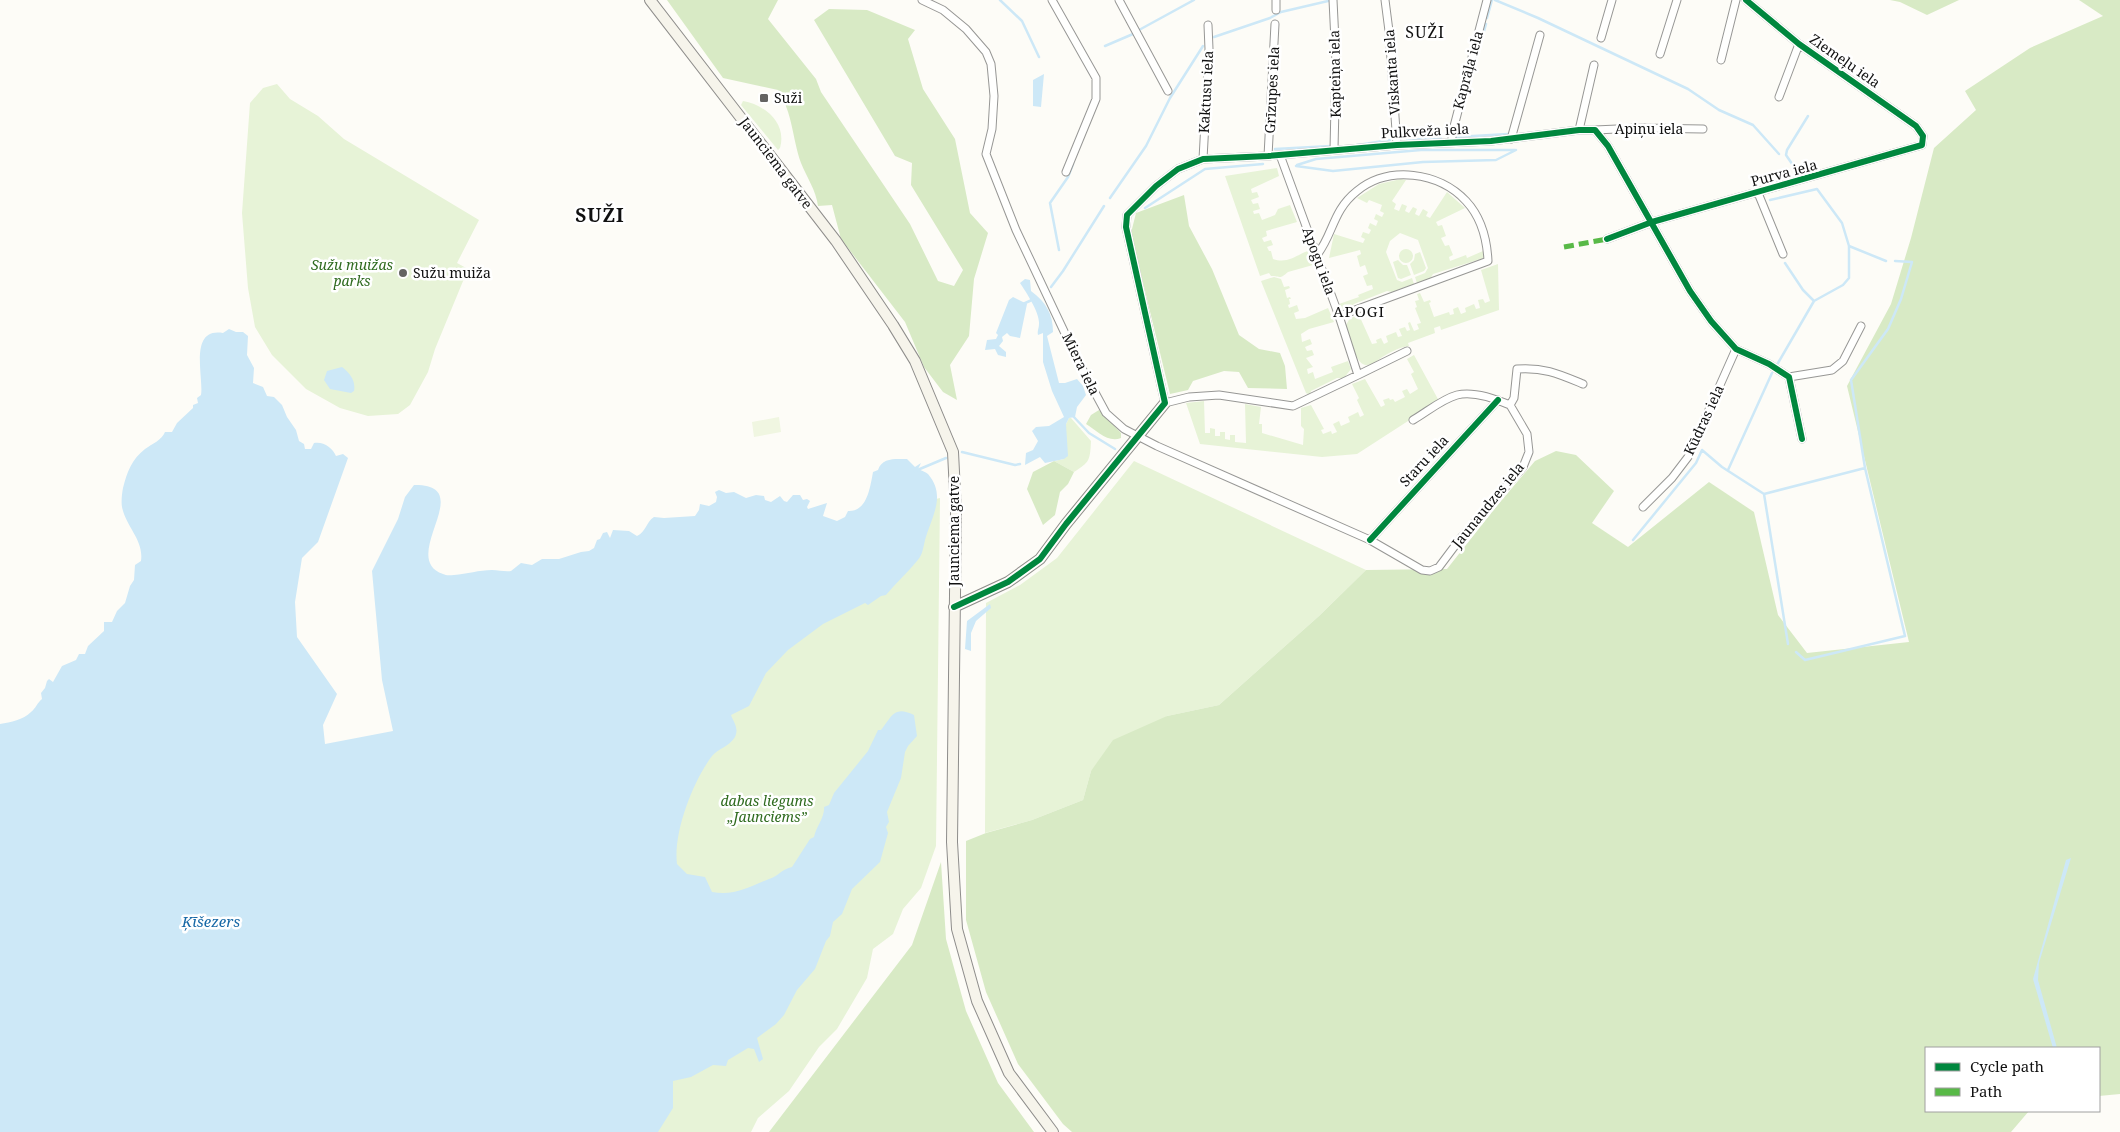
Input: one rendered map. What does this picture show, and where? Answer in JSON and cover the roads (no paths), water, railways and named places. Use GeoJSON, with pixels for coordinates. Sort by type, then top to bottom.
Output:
{"type":"FeatureCollection","features":[{"type":"Feature","properties":{"kind":"main road","name":"Jaunciema gatve"},"geometry":{"type":"LineString","coordinates":[[650,0],[836,241],[916,361],[953,452],[956,512],[952,842],[957,929],[977,1000],[1009,1073],[1053,1132]]}},
{"type":"Feature","properties":{"kind":"main road"},"geometry":{"type":"LineString","coordinates":[[954,607],[1008,582],[1040,559],[1066,524],[1165,403]]}},
{"type":"Feature","properties":{"kind":"street","name":"Miera iela"},"geometry":{"type":"LineString","coordinates":[[922,0],[944,10],[966,29],[986,52],[991,64],[994,96],[992,129],[986,154],[1016,230],[1088,380],[1106,413],[1124,429],[1137,437],[1370,540],[1422,570],[1430,571]]}},
{"type":"Feature","properties":{"kind":"street"},"geometry":{"type":"LineString","coordinates":[[1052,0],[1096,78],[1096,99],[1066,172]]}},
{"type":"Feature","properties":{"kind":"street"},"geometry":{"type":"LineString","coordinates":[[1119,0],[1168,91]]}},
{"type":"Feature","properties":{"kind":"street"},"geometry":{"type":"LineString","coordinates":[[1276,0],[1276,10]]}},
{"type":"Feature","properties":{"kind":"street","name":"Kapteiņa iela"},"geometry":{"type":"LineString","coordinates":[[1333,0],[1336,62],[1334,149]]}},
{"type":"Feature","properties":{"kind":"street","name":"Viskanta iela"},"geometry":{"type":"LineString","coordinates":[[1385,0],[1397,144]]}},
{"type":"Feature","properties":{"kind":"street","name":"Kaprāļa iela"},"geometry":{"type":"LineString","coordinates":[[1452,141],[1461,96],[1487,0]]}},
{"type":"Feature","properties":{"kind":"street"},"geometry":{"type":"LineString","coordinates":[[1601,38],[1612,0]]}},
{"type":"Feature","properties":{"kind":"street"},"geometry":{"type":"LineString","coordinates":[[1660,54],[1677,0]]}},
{"type":"Feature","properties":{"kind":"street"},"geometry":{"type":"LineString","coordinates":[[1721,60],[1736,0]]}},
{"type":"Feature","properties":{"kind":"street","name":"Ziemeļu iela"},"geometry":{"type":"LineString","coordinates":[[1746,0],[1799,44],[1916,126],[1924,136],[1922,146]]}},
{"type":"Feature","properties":{"kind":"street","name":"Grīzupes iela"},"geometry":{"type":"LineString","coordinates":[[1268,156],[1275,24]]}},
{"type":"Feature","properties":{"kind":"street","name":"Kaktusu iela"},"geometry":{"type":"LineString","coordinates":[[1203,159],[1209,49],[1208,25]]}},
{"type":"Feature","properties":{"kind":"street"},"geometry":{"type":"LineString","coordinates":[[1511,139],[1540,36]]}},
{"type":"Feature","properties":{"kind":"street"},"geometry":{"type":"LineString","coordinates":[[1778,96],[1799,44]]}},
{"type":"Feature","properties":{"kind":"street"},"geometry":{"type":"LineString","coordinates":[[1579,130],[1594,65]]}},
{"type":"Feature","properties":{"kind":"street","name":"Apiņu iela"},"geometry":{"type":"LineString","coordinates":[[1595,130],[1639,128],[1703,129]]}},
{"type":"Feature","properties":{"kind":"street","name":"Pulkveža iela"},"geometry":{"type":"LineString","coordinates":[[1165,403],[1126,227],[1127,215],[1156,186],[1178,169],[1203,159],[1268,156],[1397,144],[1511,139],[1579,130],[1595,130]]}},
{"type":"Feature","properties":{"kind":"street"},"geometry":{"type":"LineString","coordinates":[[1595,130],[1608,146],[1690,291],[1711,320],[1736,349],[1769,364],[1789,377],[1832,370],[1843,361],[1861,326]]}},
{"type":"Feature","properties":{"kind":"street","name":"Purva iela"},"geometry":{"type":"LineString","coordinates":[[1606,239],[1652,222],[1922,146]]}},
{"type":"Feature","properties":{"kind":"street","name":"Apogu iela"},"geometry":{"type":"LineString","coordinates":[[1280,154],[1339,316],[1358,375]]}},
{"type":"Feature","properties":{"kind":"street"},"geometry":{"type":"LineString","coordinates":[[1317,255],[1325,245],[1339,210],[1358,190],[1378,180],[1393,176],[1406,175],[1435,180],[1446,185],[1467,202],[1481,224],[1487,244],[1488,261],[1339,316]]}},
{"type":"Feature","properties":{"kind":"street"},"geometry":{"type":"LineString","coordinates":[[1758,193],[1783,254]]}},
{"type":"Feature","properties":{"kind":"street","name":"Kūdras iela"},"geometry":{"type":"LineString","coordinates":[[1643,507],[1672,478],[1688,457],[1736,349]]}},
{"type":"Feature","properties":{"kind":"street"},"geometry":{"type":"LineString","coordinates":[[1165,403],[1189,397],[1219,395],[1294,406],[1407,351]]}},
{"type":"Feature","properties":{"kind":"street"},"geometry":{"type":"LineString","coordinates":[[1413,420],[1458,395],[1472,395],[1498,400],[1510,405],[1514,398],[1517,370],[1529,368],[1553,371],[1583,384]]}},
{"type":"Feature","properties":{"kind":"street"},"geometry":{"type":"LineString","coordinates":[[1789,377],[1802,439]]}},
{"type":"Feature","properties":{"kind":"street","name":"Staru iela"},"geometry":{"type":"LineString","coordinates":[[1370,540],[1498,400]]}},
{"type":"Feature","properties":{"kind":"street","name":"Jaunaudzes iela"},"geometry":{"type":"LineString","coordinates":[[1430,571],[1439,567],[1460,539],[1523,467],[1529,452],[1527,434],[1510,405]]}},
{"type":"Feature","properties":{"kind":"water"},"geometry":{"type":"Polygon","coordinates":[[[1044,74],[1041,107],[1033,106],[1033,80],[1044,74]]]}},
{"type":"Feature","properties":{"kind":"water"},"geometry":{"type":"Polygon","coordinates":[[[1025,279],[1030,280],[1031,291],[1045,304],[1052,320],[1053,332],[1047,336],[1059,383],[1077,379],[1083,386],[1086,395],[1077,407],[1075,417],[1069,418],[1066,424],[1068,456],[1064,459],[1045,463],[1040,457],[1025,465],[1026,453],[1033,450],[1038,441],[1032,431],[1036,427],[1049,426],[1064,417],[1052,391],[1043,362],[1043,333],[1038,335],[1039,319],[1020,283],[1025,279]]]}},
{"type":"Feature","properties":{"kind":"water"},"geometry":{"type":"Polygon","coordinates":[[[1013,297],[1027,304],[1020,338],[1010,336],[1007,333],[1002,337],[1003,341],[999,346],[1006,352],[1006,357],[998,355],[995,349],[985,350],[987,340],[996,339],[998,335],[996,333],[1009,300],[1013,297]]]}},
{"type":"Feature","properties":{"kind":"water","name":"Ķīšezers"},"geometry":{"type":"Polygon","coordinates":[[[229,329],[243,332],[248,336],[247,355],[254,368],[253,383],[263,387],[267,396],[274,397],[282,405],[287,417],[296,430],[299,441],[304,444],[305,449],[311,449],[314,443],[321,443],[330,448],[336,456],[343,454],[348,458],[318,542],[302,558],[295,602],[297,637],[337,694],[323,725],[325,744],[393,731],[382,680],[372,571],[398,519],[405,497],[414,485],[432,488],[440,496],[440,509],[428,553],[431,566],[448,575],[487,570],[511,571],[521,563],[532,565],[542,559],[559,559],[589,551],[594,548],[597,540],[600,539],[603,533],[607,532],[610,538],[613,530],[629,531],[637,536],[654,517],[695,516],[700,504],[709,506],[716,502],[715,492],[719,490],[726,493],[734,492],[746,498],[756,495],[764,496],[765,500],[771,502],[780,496],[787,502],[793,495],[800,495],[803,500],[807,499],[810,501],[808,509],[827,503],[823,516],[837,521],[845,517],[848,511],[860,508],[869,492],[873,472],[878,470],[886,461],[907,459],[915,467],[921,463],[918,469],[928,474],[934,482],[937,499],[936,507],[922,553],[917,561],[886,595],[881,596],[868,605],[865,603],[823,624],[788,650],[766,673],[749,706],[731,715],[736,728],[735,737],[712,756],[692,793],[681,823],[678,838],[677,864],[687,874],[705,877],[712,892],[728,893],[741,890],[772,878],[792,867],[810,839],[814,837],[824,807],[829,805],[834,793],[868,751],[878,730],[881,730],[891,716],[898,712],[902,711],[914,715],[917,736],[905,752],[901,778],[887,812],[889,822],[886,827],[888,833],[880,862],[852,889],[842,914],[833,922],[830,936],[826,941],[815,969],[797,990],[784,1015],[776,1024],[757,1038],[763,1059],[759,1062],[754,1049],[748,1048],[728,1060],[726,1066],[713,1065],[691,1077],[673,1081],[673,1108],[658,1132],[0,1132],[0,724],[21,719],[28,715],[42,699],[41,693],[47,681],[49,679],[53,682],[62,666],[76,660],[79,654],[85,654],[88,646],[104,631],[104,622],[112,622],[117,611],[125,603],[130,586],[134,580],[135,565],[141,561],[140,547],[122,507],[123,490],[128,471],[140,453],[159,440],[165,432],[172,432],[177,423],[193,408],[193,405],[198,403],[197,398],[201,395],[201,345],[205,338],[212,333],[223,333],[229,329]]]}},
{"type":"Feature","properties":{"kind":"water"},"geometry":{"type":"Polygon","coordinates":[[[342,367],[353,381],[354,391],[351,393],[330,389],[324,380],[327,371],[342,367]]]}},
{"type":"Feature","properties":{"kind":"water"},"geometry":{"type":"Polygon","coordinates":[[[990,604],[991,608],[976,621],[971,633],[971,651],[965,649],[967,621],[990,604]]]}},
{"type":"Feature","properties":{"kind":"water"},"geometry":{"type":"Polygon","coordinates":[[[2071,858],[2039,963],[2038,980],[2057,1047],[2053,1047],[2033,979],[2066,860],[2071,858]]]}},
{"type":"Feature","properties":{"kind":"waterway"},"geometry":{"type":"LineString","coordinates":[[1000,0],[1022,21],[1039,57]]}},
{"type":"Feature","properties":{"kind":"waterway"},"geometry":{"type":"LineString","coordinates":[[1139,30],[1194,0]]}},
{"type":"Feature","properties":{"kind":"waterway"},"geometry":{"type":"LineString","coordinates":[[1487,18],[1492,0]]}},
{"type":"Feature","properties":{"kind":"waterway"},"geometry":{"type":"LineString","coordinates":[[1495,0],[1538,18],[1688,89],[1719,110],[1753,125],[1779,154]]}},
{"type":"Feature","properties":{"kind":"waterway"},"geometry":{"type":"LineString","coordinates":[[1214,37],[1270,18],[1281,12],[1328,1]]}},
{"type":"Feature","properties":{"kind":"waterway"},"geometry":{"type":"LineString","coordinates":[[1483,35],[1486,24]]}},
{"type":"Feature","properties":{"kind":"waterway"},"geometry":{"type":"LineString","coordinates":[[1105,46],[1133,34]]}},
{"type":"Feature","properties":{"kind":"waterway"},"geometry":{"type":"LineString","coordinates":[[1477,50],[1480,44]]}},
{"type":"Feature","properties":{"kind":"waterway"},"geometry":{"type":"LineString","coordinates":[[1110,198],[1146,146],[1170,98],[1203,46]]}},
{"type":"Feature","properties":{"kind":"waterway"},"geometry":{"type":"LineString","coordinates":[[1801,177],[1786,155],[1787,150],[1808,116]]}},
{"type":"Feature","properties":{"kind":"waterway"},"geometry":{"type":"LineString","coordinates":[[1457,125],[1456,137],[1508,134]]}},
{"type":"Feature","properties":{"kind":"waterway"},"geometry":{"type":"LineString","coordinates":[[1407,140],[1441,138]]}},
{"type":"Feature","properties":{"kind":"waterway"},"geometry":{"type":"LineString","coordinates":[[1351,146],[1390,140]]}},
{"type":"Feature","properties":{"kind":"waterway"},"geometry":{"type":"LineString","coordinates":[[1275,149],[1331,146]]}},
{"type":"Feature","properties":{"kind":"waterway"},"geometry":{"type":"LineString","coordinates":[[1297,165],[1316,159],[1421,150],[1515,150]]}},
{"type":"Feature","properties":{"kind":"waterway"},"geometry":{"type":"LineString","coordinates":[[1296,166],[1333,171],[1423,162],[1496,160],[1516,150]]}},
{"type":"Feature","properties":{"kind":"waterway"},"geometry":{"type":"LineString","coordinates":[[1059,250],[1050,203],[1068,177],[1073,164]]}},
{"type":"Feature","properties":{"kind":"waterway"},"geometry":{"type":"LineString","coordinates":[[1145,208],[1205,169],[1263,164]]}},
{"type":"Feature","properties":{"kind":"waterway"},"geometry":{"type":"LineString","coordinates":[[1770,200],[1817,189],[1842,223],[1849,246],[1849,278],[1843,285],[1814,301],[1778,363]]}},
{"type":"Feature","properties":{"kind":"waterway"},"geometry":{"type":"LineString","coordinates":[[1051,287],[1104,206]]}},
{"type":"Feature","properties":{"kind":"waterway"},"geometry":{"type":"LineString","coordinates":[[1849,246],[1886,261]]}},
{"type":"Feature","properties":{"kind":"waterway"},"geometry":{"type":"LineString","coordinates":[[1633,540],[1696,463],[1702,450],[1722,467],[1764,494],[1865,468],[1851,380],[1888,329],[1901,299],[1912,262],[1895,261]]}},
{"type":"Feature","properties":{"kind":"waterway"},"geometry":{"type":"LineString","coordinates":[[1785,263],[1803,290],[1814,301]]}},
{"type":"Feature","properties":{"kind":"waterway"},"geometry":{"type":"LineString","coordinates":[[1023,304],[1034,299]]}},
{"type":"Feature","properties":{"kind":"waterway"},"geometry":{"type":"LineString","coordinates":[[1728,470],[1772,373]]}},
{"type":"Feature","properties":{"kind":"waterway"},"geometry":{"type":"LineString","coordinates":[[1072,415],[1089,433],[1115,449]]}},
{"type":"Feature","properties":{"kind":"waterway"},"geometry":{"type":"LineString","coordinates":[[962,452],[1015,465],[1020,464]]}},
{"type":"Feature","properties":{"kind":"waterway"},"geometry":{"type":"LineString","coordinates":[[915,471],[946,458]]}},
{"type":"Feature","properties":{"kind":"waterway"},"geometry":{"type":"LineString","coordinates":[[1796,652],[1805,660],[1905,636],[1865,468]]}},
{"type":"Feature","properties":{"kind":"waterway"},"geometry":{"type":"LineString","coordinates":[[1764,494],[1788,644]]}},
{"type":"Feature","properties":{"kind":"place","name":"Suži"},"geometry":{"type":"Point","coordinates":[764,98]}},
{"type":"Feature","properties":{"kind":"place","name":"Sužu muiža"},"geometry":{"type":"Point","coordinates":[403,273]}},
{"type":"Feature","properties":{"kind":"district","name":"SUŽI"},"geometry":{"type":"Point","coordinates":[1425,32]}},
{"type":"Feature","properties":{"kind":"district","name":"SUŽI"},"geometry":{"type":"Point","coordinates":[600,215]}},
{"type":"Feature","properties":{"kind":"district","name":"APOGI"},"geometry":{"type":"Point","coordinates":[1359,312]}},
{"type":"Feature","properties":{"kind":"park label","name":"Sužu muižas parks"},"geometry":{"type":"Point","coordinates":[352,274]}},
{"type":"Feature","properties":{"kind":"park label","name":"dabas liegums „Jaunciems”"},"geometry":{"type":"Point","coordinates":[767,810]}}]}
